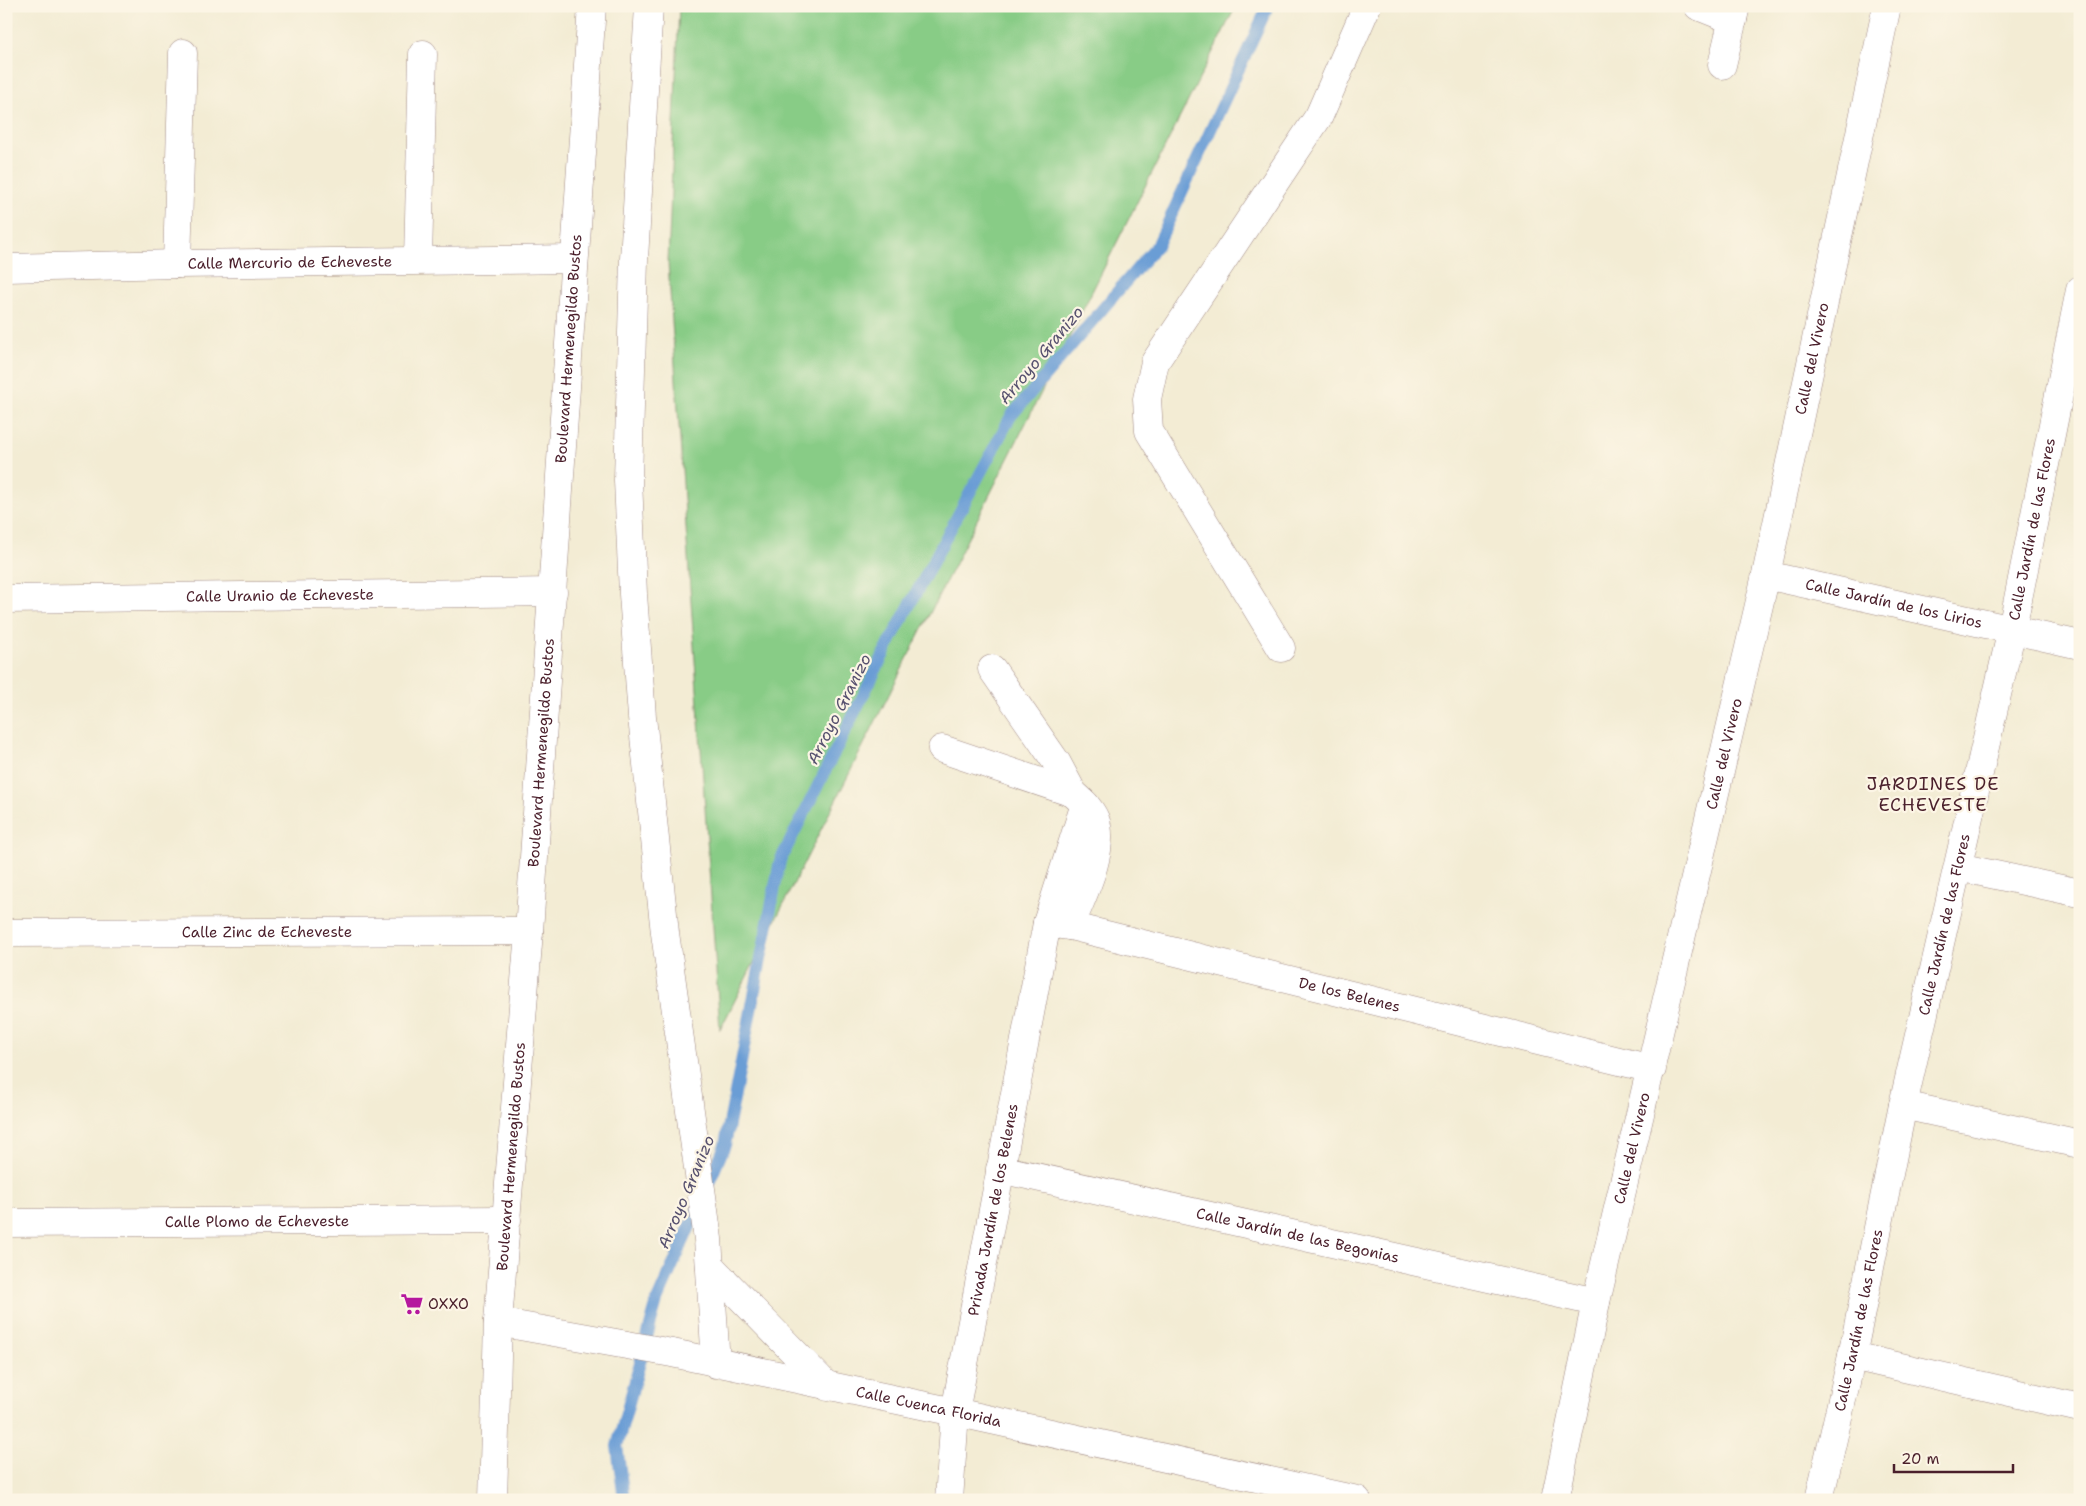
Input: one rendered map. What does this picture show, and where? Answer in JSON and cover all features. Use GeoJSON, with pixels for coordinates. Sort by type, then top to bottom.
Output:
{"type":"FeatureCollection","features":[{"type":"Feature","properties":{"kind":"street","name":"Boulevard Hermenegildo Bustos"},"geometry":{"type":"LineString","coordinates":[[493,1500],[498,1322],[529,931],[592,6]]}},
{"type":"Feature","properties":{"kind":"street"},"geometry":{"type":"LineString","coordinates":[[650,6],[634,259],[628,480],[633,594],[642,717],[665,933],[708,1239],[716,1364]]}},
{"type":"Feature","properties":{"kind":"street"},"geometry":{"type":"LineString","coordinates":[[1281,648],[1148,431],[1147,399],[1155,362],[1319,116],[1367,6]]}},
{"type":"Feature","properties":{"kind":"street"},"geometry":{"type":"LineString","coordinates":[[1698,6],[1734,13],[1722,65]]}},
{"type":"Feature","properties":{"kind":"street","name":"Calle del Vivero"},"geometry":{"type":"LineString","coordinates":[[1555,1500],[1596,1302],[1766,575],[1888,6]]}},
{"type":"Feature","properties":{"kind":"street"},"geometry":{"type":"LineString","coordinates":[[177,264],[183,53]]}},
{"type":"Feature","properties":{"kind":"street"},"geometry":{"type":"LineString","coordinates":[[418,260],[423,54]]}},
{"type":"Feature","properties":{"kind":"street","name":"Calle Mercurio de Echeveste"},"geometry":{"type":"LineString","coordinates":[[6,268],[574,259]]}},
{"type":"Feature","properties":{"kind":"street","name":"Calle Jardín de las Flores"},"geometry":{"type":"LineString","coordinates":[[1819,1500],[1852,1356],[1903,1105],[2012,630],[2080,290]]}},
{"type":"Feature","properties":{"kind":"street","name":"Calle Jardín de los Lirios"},"geometry":{"type":"LineString","coordinates":[[1766,575],[2080,645]]}},
{"type":"Feature","properties":{"kind":"street","name":"Calle Uranio de Echeveste"},"geometry":{"type":"LineString","coordinates":[[6,599],[553,592]]}},
{"type":"Feature","properties":{"kind":"street"},"geometry":{"type":"LineString","coordinates":[[992,669],[1079,798]]}},
{"type":"Feature","properties":{"kind":"street"},"geometry":{"type":"LineString","coordinates":[[942,749],[1079,798]]}},
{"type":"Feature","properties":{"kind":"street","name":"Privada Jardín de los Belenes"},"geometry":{"type":"LineString","coordinates":[[949,1500],[955,1412],[1000,1169],[1058,924],[1079,798]]}},
{"type":"Feature","properties":{"kind":"street"},"geometry":{"type":"LineString","coordinates":[[1958,867],[2080,893]]}},
{"type":"Feature","properties":{"kind":"street","name":"De los Belenes"},"geometry":{"type":"LineString","coordinates":[[1058,924],[1652,1069]]}},
{"type":"Feature","properties":{"kind":"street","name":"Calle Zinc de Echeveste"},"geometry":{"type":"LineString","coordinates":[[6,933],[529,931]]}},
{"type":"Feature","properties":{"kind":"street"},"geometry":{"type":"LineString","coordinates":[[1903,1105],[2080,1144]]}},
{"type":"Feature","properties":{"kind":"street","name":"Calle Jardín de las Begonias"},"geometry":{"type":"LineString","coordinates":[[1000,1169],[1596,1302]]}},
{"type":"Feature","properties":{"kind":"street","name":"Calle Plomo de Echeveste"},"geometry":{"type":"LineString","coordinates":[[6,1223],[507,1220]]}},
{"type":"Feature","properties":{"kind":"street"},"geometry":{"type":"LineString","coordinates":[[710,1266],[828,1386]]}},
{"type":"Feature","properties":{"kind":"street","name":"Calle Cuenca Florida"},"geometry":{"type":"LineString","coordinates":[[498,1322],[672,1353],[716,1364],[955,1412],[1357,1500]]}},
{"type":"Feature","properties":{"kind":"street"},"geometry":{"type":"LineString","coordinates":[[1852,1356],[2080,1408]]}},
{"type":"Feature","properties":{"kind":"green space"},"geometry":{"type":"Polygon","coordinates":[[[679,6],[1236,6],[720,1030],[668,262],[679,6]]]}},
{"type":"Feature","properties":{"kind":"waterway","name":"Arroyo Granizo"},"geometry":{"type":"LineString","coordinates":[[707,1188],[725,1145],[780,861],[892,638],[1011,416],[1158,244],[1268,6]]}},
{"type":"Feature","properties":{"kind":"waterway","name":"Arroyo Granizo"},"geometry":{"type":"LineString","coordinates":[[624,1500],[617,1446],[657,1301],[699,1206]]}},
{"type":"Feature","properties":{"kind":"place","name":"OXXO"},"geometry":{"type":"Point","coordinates":[412,1304]}},
{"type":"Feature","properties":{"kind":"district","name":"JARDINES DE ECHEVESTE"},"geometry":{"type":"Point","coordinates":[1933,794]}}]}
